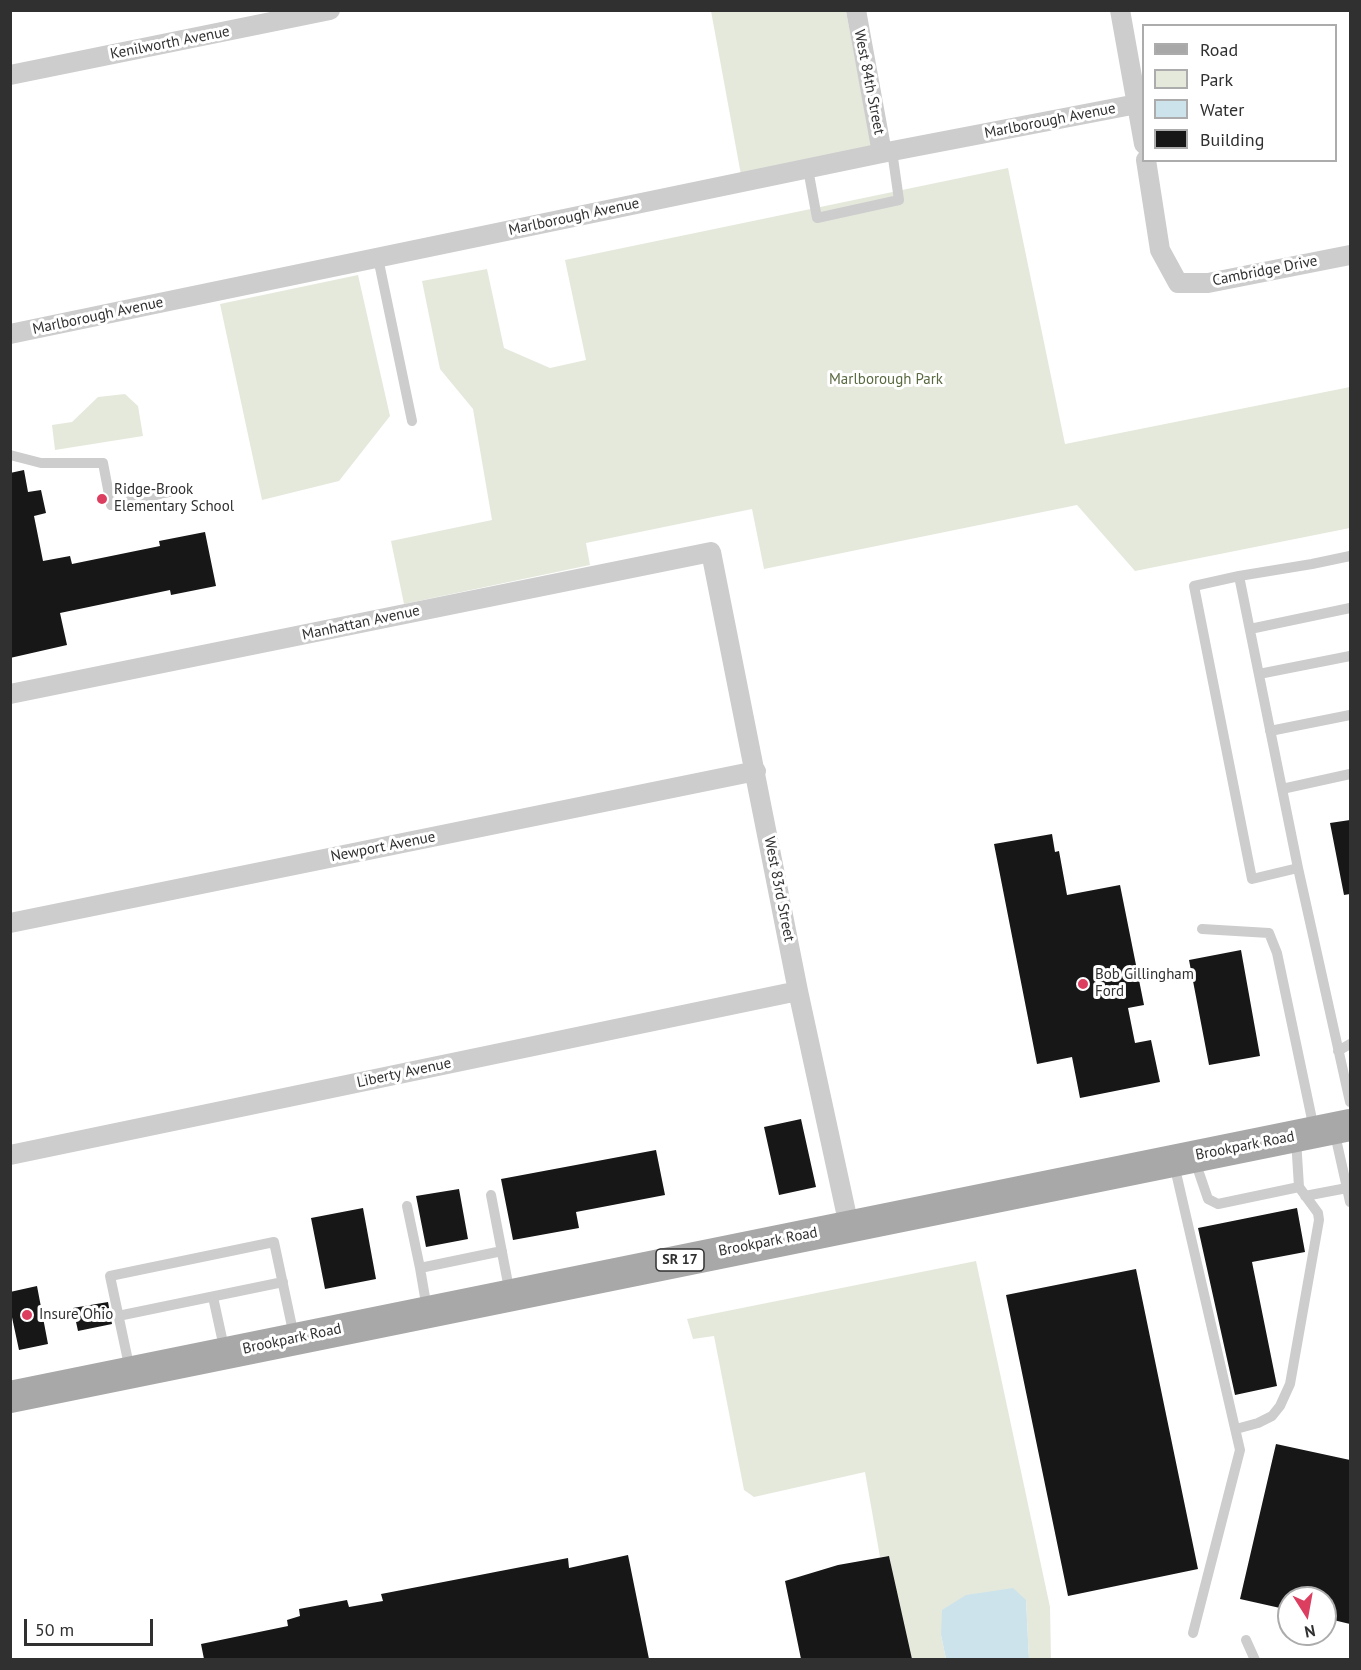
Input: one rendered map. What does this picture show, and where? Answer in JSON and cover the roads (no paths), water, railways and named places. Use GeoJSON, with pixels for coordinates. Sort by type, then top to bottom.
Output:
{"type":"FeatureCollection","features":[{"type":"Feature","properties":{"kind":"main road","name":"Brookpark Road"},"geometry":{"type":"LineString","coordinates":[[10,1398],[510,1294],[1323,1130]]}},
{"type":"Feature","properties":{"kind":"street","name":"Kenilworth Avenue"},"geometry":{"type":"LineString","coordinates":[[10,75],[330,10]]}},
{"type":"Feature","properties":{"kind":"street","name":"West 84th Street"},"geometry":{"type":"LineString","coordinates":[[856,10],[887,152]]}},
{"type":"Feature","properties":{"kind":"street"},"geometry":{"type":"LineString","coordinates":[[1120,10],[1142,137]]}},
{"type":"Feature","properties":{"kind":"street","name":"Marlborough Avenue"},"geometry":{"type":"LineString","coordinates":[[10,334],[887,152],[1137,104]]}},
{"type":"Feature","properties":{"kind":"street","name":"Cambridge Drive"},"geometry":{"type":"LineString","coordinates":[[1146,162],[1160,250],[1178,283],[1208,283],[1350,255]]}},
{"type":"Feature","properties":{"kind":"street","name":"Manhattan Avenue"},"geometry":{"type":"LineString","coordinates":[[10,694],[711,552]]}},
{"type":"Feature","properties":{"kind":"street","name":"West 83rd Street"},"geometry":{"type":"LineString","coordinates":[[711,552],[798,991],[849,1226]]}},
{"type":"Feature","properties":{"kind":"street","name":"Newport Avenue"},"geometry":{"type":"LineString","coordinates":[[10,923],[756,771]]}},
{"type":"Feature","properties":{"kind":"street","name":"Liberty Avenue"},"geometry":{"type":"LineString","coordinates":[[10,1155],[798,991]]}},
{"type":"Feature","properties":{"kind":"lane"},"geometry":{"type":"LineString","coordinates":[[808,169],[817,218],[900,200],[887,152]]}},
{"type":"Feature","properties":{"kind":"lane"},"geometry":{"type":"LineString","coordinates":[[378,258],[412,421]]}},
{"type":"Feature","properties":{"kind":"lane"},"geometry":{"type":"LineString","coordinates":[[10,455],[41,463],[103,463],[111,505],[173,491]]}},
{"type":"Feature","properties":{"kind":"lane"},"geometry":{"type":"LineString","coordinates":[[1298,868],[1252,879],[1194,586],[1350,556]]}},
{"type":"Feature","properties":{"kind":"lane"},"geometry":{"type":"LineString","coordinates":[[1239,576],[1298,868],[1350,1102]]}},
{"type":"Feature","properties":{"kind":"lane"},"geometry":{"type":"LineString","coordinates":[[1250,629],[1350,608]]}},
{"type":"Feature","properties":{"kind":"lane"},"geometry":{"type":"LineString","coordinates":[[1259,674],[1350,656]]}},
{"type":"Feature","properties":{"kind":"lane"},"geometry":{"type":"LineString","coordinates":[[1270,731],[1350,715]]}},
{"type":"Feature","properties":{"kind":"lane"},"geometry":{"type":"LineString","coordinates":[[1282,789],[1350,774]]}},
{"type":"Feature","properties":{"kind":"lane"},"geometry":{"type":"LineString","coordinates":[[1202,929],[1269,933],[1277,953],[1323,1130],[1349,1187],[1350,1202]]}},
{"type":"Feature","properties":{"kind":"lane"},"geometry":{"type":"LineString","coordinates":[[1338,1051],[1350,1044]]}},
{"type":"Feature","properties":{"kind":"lane"},"geometry":{"type":"LineString","coordinates":[[1302,1191],[1323,1130]]}},
{"type":"Feature","properties":{"kind":"lane"},"geometry":{"type":"LineString","coordinates":[[1184,1158],[1208,1199],[1218,1204],[1302,1191],[1349,1187]]}},
{"type":"Feature","properties":{"kind":"lane"},"geometry":{"type":"LineString","coordinates":[[1184,1158],[1240,1450],[1193,1633]]}},
{"type":"Feature","properties":{"kind":"lane"},"geometry":{"type":"LineString","coordinates":[[1236,1430],[1258,1424],[1272,1416],[1280,1406],[1290,1384],[1319,1220],[1318,1214],[1302,1191]]}},
{"type":"Feature","properties":{"kind":"lane"},"geometry":{"type":"LineString","coordinates":[[491,1196],[510,1294]]}},
{"type":"Feature","properties":{"kind":"lane"},"geometry":{"type":"LineString","coordinates":[[407,1206],[428,1311]]}},
{"type":"Feature","properties":{"kind":"lane"},"geometry":{"type":"LineString","coordinates":[[130,1373],[110,1276],[274,1242],[294,1339]]}},
{"type":"Feature","properties":{"kind":"lane"},"geometry":{"type":"LineString","coordinates":[[420,1268],[502,1251]]}},
{"type":"Feature","properties":{"kind":"lane"},"geometry":{"type":"LineString","coordinates":[[118,1316],[283,1282]]}},
{"type":"Feature","properties":{"kind":"lane"},"geometry":{"type":"LineString","coordinates":[[213,1297],[225,1353]]}},
{"type":"Feature","properties":{"kind":"lane"},"geometry":{"type":"LineString","coordinates":[[1246,1640],[1255,1659]]}},
{"type":"Feature","properties":{"kind":"water"},"geometry":{"type":"Polygon","coordinates":[[[1013,1588],[1026,1600],[1029,1659],[946,1659],[941,1635],[942,1610],[966,1595],[1013,1588]]]}},
{"type":"Feature","properties":{"kind":"place","name":"Ridge-Brook Elementary School"},"geometry":{"type":"Point","coordinates":[102,499]}},
{"type":"Feature","properties":{"kind":"place","name":"Bob Gillingham Ford"},"geometry":{"type":"Point","coordinates":[1083,984]}},
{"type":"Feature","properties":{"kind":"place","name":"Insure Ohio"},"geometry":{"type":"Point","coordinates":[27,1315]}},
{"type":"Feature","properties":{"kind":"park label","name":"Marlborough Park"},"geometry":{"type":"Point","coordinates":[886,380]}}]}
